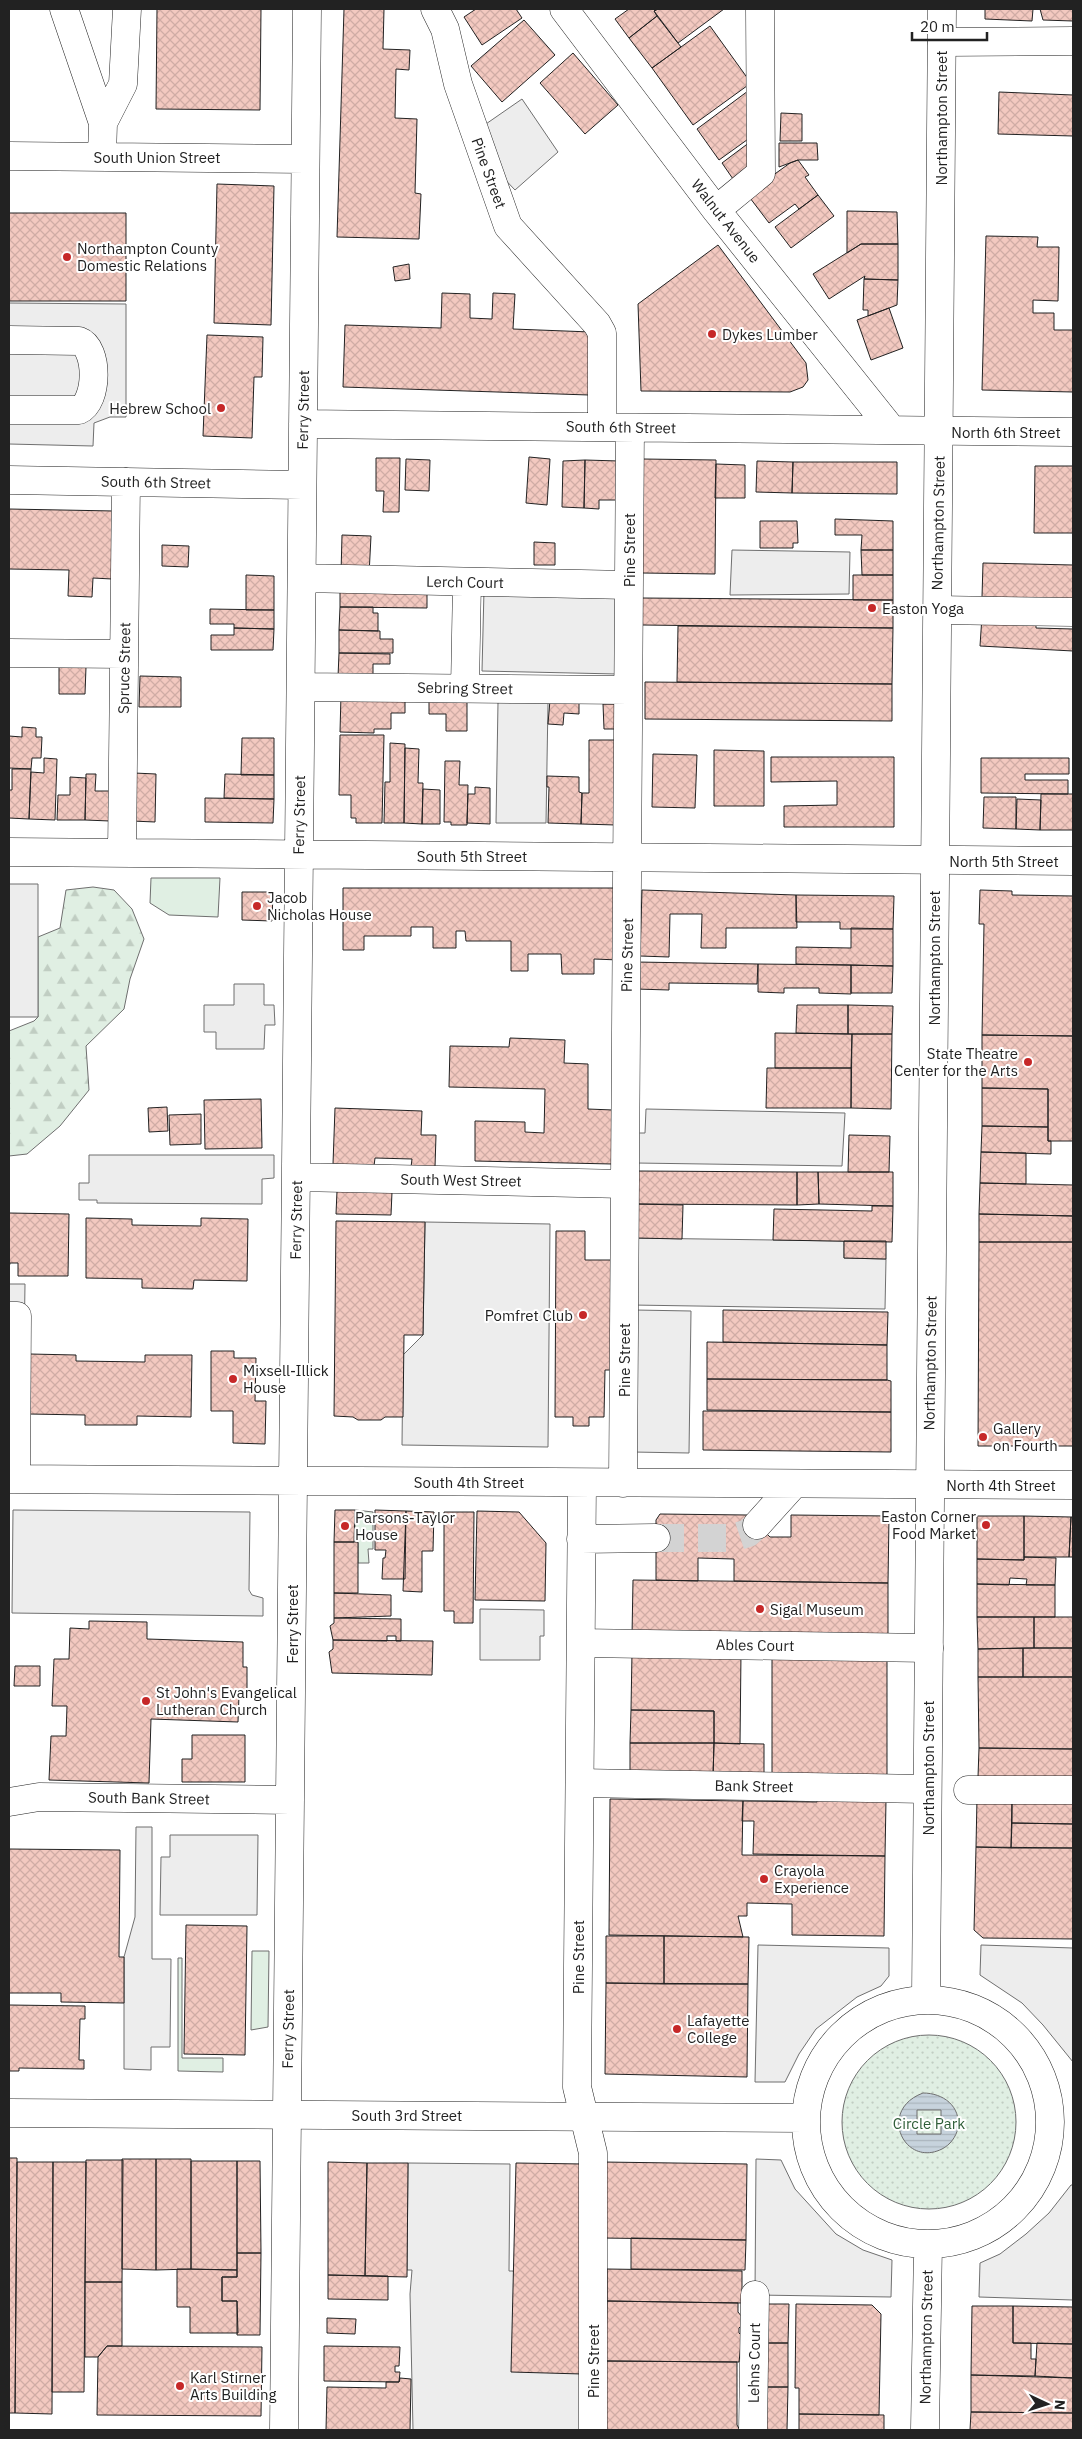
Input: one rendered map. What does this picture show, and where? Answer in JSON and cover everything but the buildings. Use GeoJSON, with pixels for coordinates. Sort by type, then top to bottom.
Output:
{"type":"FeatureCollection","features":[{"type":"Feature","properties":{"kind":"street"},"geometry":{"type":"LineString","coordinates":[[64,9],[102,123],[102,156]]}},
{"type":"Feature","properties":{"kind":"street"},"geometry":{"type":"LineString","coordinates":[[102,123],[123,84],[127,9]]}},
{"type":"Feature","properties":{"kind":"street","name":"Ferry Street"},"geometry":{"type":"LineString","coordinates":[[284,2430],[307,9]]}},
{"type":"Feature","properties":{"kind":"street","name":"Pine Street"},"geometry":{"type":"LineString","coordinates":[[435,9],[445,29],[458,84],[508,226],[597,324],[602,333],[602,427]]}},
{"type":"Feature","properties":{"kind":"street","name":"Walnut Avenue"},"geometry":{"type":"LineString","coordinates":[[564,9],[716,210],[892,430]]}},
{"type":"Feature","properties":{"kind":"street"},"geometry":{"type":"LineString","coordinates":[[716,210],[761,174],[760,9]]}},
{"type":"Feature","properties":{"kind":"street","name":"Northampton Street"},"geometry":{"type":"LineString","coordinates":[[926,1997],[942,9]]}},
{"type":"Feature","properties":{"kind":"street"},"geometry":{"type":"LineString","coordinates":[[942,42],[1073,42]]}},
{"type":"Feature","properties":{"kind":"street","name":"South Union Street"},"geometry":{"type":"LineString","coordinates":[[9,156],[305,158]]}},
{"type":"Feature","properties":{"kind":"street"},"geometry":{"type":"LineString","coordinates":[[9,340],[79,341],[85,343],[90,349],[92,356],[92,395],[86,407],[79,410],[9,410]]}},
{"type":"Feature","properties":{"kind":"street","name":"South 6th Street"},"geometry":{"type":"LineString","coordinates":[[303,424],[938,432]]}},
{"type":"Feature","properties":{"kind":"street","name":"Pine Street"},"geometry":{"type":"LineString","coordinates":[[623,1483],[630,428]]}},
{"type":"Feature","properties":{"kind":"street","name":"North 6th Street"},"geometry":{"type":"LineString","coordinates":[[938,432],[1073,432]]}},
{"type":"Feature","properties":{"kind":"street","name":"South 6th Street"},"geometry":{"type":"LineString","coordinates":[[9,480],[302,485]]}},
{"type":"Feature","properties":{"kind":"street","name":"Spruce Street"},"geometry":{"type":"LineString","coordinates":[[122,853],[126,482]]}},
{"type":"Feature","properties":{"kind":"street","name":"Lerch Court"},"geometry":{"type":"LineString","coordinates":[[302,578],[629,585]]}},
{"type":"Feature","properties":{"kind":"street"},"geometry":{"type":"LineString","coordinates":[[465,688],[467,582]]}},
{"type":"Feature","properties":{"kind":"street"},"geometry":{"type":"LineString","coordinates":[[937,610],[1073,612]]}},
{"type":"Feature","properties":{"kind":"street"},"geometry":{"type":"LineString","coordinates":[[9,653],[124,654]]}},
{"type":"Feature","properties":{"kind":"street","name":"Sebring Street"},"geometry":{"type":"LineString","coordinates":[[301,687],[628,690]]}},
{"type":"Feature","properties":{"kind":"street","name":"South 5th Street"},"geometry":{"type":"LineString","coordinates":[[9,852],[935,861]]}},
{"type":"Feature","properties":{"kind":"street","name":"North 5th Street"},"geometry":{"type":"LineString","coordinates":[[935,861],[1073,861]]}},
{"type":"Feature","properties":{"kind":"street","name":"South West Street"},"geometry":{"type":"LineString","coordinates":[[296,1176],[625,1184]]}},
{"type":"Feature","properties":{"kind":"street"},"geometry":{"type":"LineString","coordinates":[[9,1316],[17,1316],[12,1479]]}},
{"type":"Feature","properties":{"kind":"street","name":"South 4th Street"},"geometry":{"type":"LineString","coordinates":[[12,1479],[929,1484]]}},
{"type":"Feature","properties":{"kind":"street","name":"Pine Street"},"geometry":{"type":"LineString","coordinates":[[582,1483],[577,2087],[593,2153],[593,2430]]}},
{"type":"Feature","properties":{"kind":"street"},"geometry":{"type":"LineString","coordinates":[[757,1525],[794,1484]]}},
{"type":"Feature","properties":{"kind":"street","name":"North 4th Street"},"geometry":{"type":"LineString","coordinates":[[929,1484],[1073,1485]]}},
{"type":"Feature","properties":{"kind":"street"},"geometry":{"type":"LineString","coordinates":[[581,1539],[656,1538]]}},
{"type":"Feature","properties":{"kind":"street","name":"Ables Court"},"geometry":{"type":"LineString","coordinates":[[580,1643],[928,1648]]}},
{"type":"Feature","properties":{"kind":"street","name":"Bank Street"},"geometry":{"type":"LineString","coordinates":[[580,1783],[928,1789]]}},
{"type":"Feature","properties":{"kind":"street"},"geometry":{"type":"LineString","coordinates":[[968,1790],[1073,1790]]}},
{"type":"Feature","properties":{"kind":"street","name":"South Bank Street"},"geometry":{"type":"LineString","coordinates":[[9,1802],[39,1797],[290,1800]]}},
{"type":"Feature","properties":{"kind":"street"},"geometry":{"type":"LineString","coordinates":[[926,1997],[960,2001],[987,2014],[1017,2036],[1037,2064],[1062,2124],[1026,2197],[1009,2215],[981,2232],[960,2241],[928,2244],[896,2240],[878,2233],[843,2211],[817,2174],[808,2152],[805,2118],[810,2088],[821,2061],[842,2034],[866,2018],[897,2003],[926,1997]]}},
{"type":"Feature","properties":{"kind":"street","name":"South 3rd Street"},"geometry":{"type":"LineString","coordinates":[[9,2113],[805,2118]]}},
{"type":"Feature","properties":{"kind":"street","name":"Northampton Street"},"geometry":{"type":"LineString","coordinates":[[925,2430],[928,2244]]}},
{"type":"Feature","properties":{"kind":"street","name":"Lehns Court"},"geometry":{"type":"LineString","coordinates":[[753,2430],[754,2295]]}},
{"type":"Feature","properties":{"kind":"green space"},"geometry":{"type":"Polygon","coordinates":[[[151,878],[220,878],[218,917],[169,915],[150,903],[151,878]]]}},
{"type":"Feature","properties":{"kind":"green space"},"geometry":{"type":"Polygon","coordinates":[[[93,887],[114,890],[132,909],[144,939],[130,979],[124,1009],[86,1046],[89,1090],[60,1126],[27,1154],[9,1156],[9,1031],[34,1021],[38,1017],[38,937],[60,928],[66,890],[93,887]]]}},
{"type":"Feature","properties":{"kind":"green space"},"geometry":{"type":"Polygon","coordinates":[[[355,1510],[373,1512],[373,1549],[368,1549],[369,1563],[358,1563],[358,1543],[355,1542],[355,1510]]]}},
{"type":"Feature","properties":{"kind":"green space"},"geometry":{"type":"Polygon","coordinates":[[[252,1951],[269,1951],[268,2027],[251,2030],[252,1951]]]}},
{"type":"Feature","properties":{"kind":"green space"},"geometry":{"type":"Polygon","coordinates":[[[178,1958],[182,1958],[182,2058],[223,2058],[223,2072],[178,2071],[178,1958]]]}},
{"type":"Feature","properties":{"kind":"green space","name":"Circle Park"},"geometry":{"type":"Polygon","coordinates":[[[929,2035],[946,2037],[962,2042],[984,2055],[996,2067],[1012,2097],[1016,2122],[1014,2139],[1009,2155],[996,2177],[984,2189],[954,2205],[929,2209],[912,2207],[896,2202],[874,2189],[862,2177],[846,2147],[842,2122],[844,2105],[849,2089],[862,2067],[874,2055],[904,2039],[929,2035]]]}},
{"type":"Feature","properties":{"kind":"shaded area"},"geometry":{"type":"Polygon","coordinates":[[[522,99],[558,152],[515,190],[496,170],[483,126],[522,99]]]}},
{"type":"Feature","properties":{"kind":"shaded area"},"geometry":{"type":"Polygon","coordinates":[[[9,303],[126,304],[126,417],[110,417],[94,423],[93,446],[9,444],[9,303]]]}},
{"type":"Feature","properties":{"kind":"shaded area"},"geometry":{"type":"Polygon","coordinates":[[[732,550],[850,552],[849,594],[730,595],[732,550]]]}},
{"type":"Feature","properties":{"kind":"shaded area"},"geometry":{"type":"Polygon","coordinates":[[[484,590],[619,593],[617,674],[482,671],[484,590]]]}},
{"type":"Feature","properties":{"kind":"shaded area"},"geometry":{"type":"Polygon","coordinates":[[[498,702],[548,703],[546,823],[496,823],[498,702]]]}},
{"type":"Feature","properties":{"kind":"shaded area"},"geometry":{"type":"Polygon","coordinates":[[[9,884],[38,884],[38,1017],[9,1017],[9,884]]]}},
{"type":"Feature","properties":{"kind":"shaded area"},"geometry":{"type":"Polygon","coordinates":[[[234,984],[264,984],[264,1005],[274,1005],[275,1025],[265,1025],[264,1049],[216,1049],[216,1032],[204,1032],[204,1005],[234,1005],[234,984]]]}},
{"type":"Feature","properties":{"kind":"shaded area"},"geometry":{"type":"Polygon","coordinates":[[[646,1109],[845,1113],[842,1166],[636,1163],[635,1133],[645,1133],[646,1109]]]}},
{"type":"Feature","properties":{"kind":"shaded area"},"geometry":{"type":"Polygon","coordinates":[[[89,1155],[274,1155],[274,1178],[262,1179],[262,1204],[97,1203],[97,1200],[79,1200],[79,1183],[89,1183],[89,1155]]]}},
{"type":"Feature","properties":{"kind":"shaded area"},"geometry":{"type":"Polygon","coordinates":[[[425,1222],[550,1224],[548,1447],[402,1445],[403,1355],[423,1335],[425,1222]]]}},
{"type":"Feature","properties":{"kind":"shaded area"},"geometry":{"type":"Polygon","coordinates":[[[633,1238],[844,1241],[844,1258],[886,1259],[885,1309],[632,1305],[633,1238]]]}},
{"type":"Feature","properties":{"kind":"shaded area"},"geometry":{"type":"Polygon","coordinates":[[[9,1284],[25,1284],[24,1352],[9,1352],[9,1284]]]}},
{"type":"Feature","properties":{"kind":"shaded area"},"geometry":{"type":"Polygon","coordinates":[[[635,1310],[691,1311],[689,1453],[633,1452],[635,1310]]]}},
{"type":"Feature","properties":{"kind":"shaded area"},"geometry":{"type":"Polygon","coordinates":[[[13,1510],[250,1512],[249,1590],[252,1595],[263,1598],[263,1616],[12,1613],[13,1510]]]}},
{"type":"Feature","properties":{"kind":"shaded area"},"geometry":{"type":"Polygon","coordinates":[[[480,1609],[544,1610],[544,1636],[540,1636],[540,1660],[480,1660],[480,1609]]]}},
{"type":"Feature","properties":{"kind":"shaded area"},"geometry":{"type":"Polygon","coordinates":[[[136,1827],[152,1827],[152,1959],[171,1959],[170,2047],[151,2047],[151,2070],[124,2069],[124,1957],[135,1917],[136,1827]]]}},
{"type":"Feature","properties":{"kind":"shaded area"},"geometry":{"type":"Polygon","coordinates":[[[170,1835],[258,1835],[257,1915],[160,1915],[161,1857],[170,1857],[170,1835]]]}},
{"type":"Feature","properties":{"kind":"shaded area"},"geometry":{"type":"Polygon","coordinates":[[[758,1945],[889,1948],[889,1976],[881,1986],[857,1997],[816,2029],[799,2054],[785,2082],[755,2082],[758,1945]]]}},
{"type":"Feature","properties":{"kind":"shaded area"},"geometry":{"type":"Polygon","coordinates":[[[981,1945],[1073,1948],[1073,2062],[1043,2025],[1022,2003],[980,1975],[981,1945]]]}},
{"type":"Feature","properties":{"kind":"shaded area"},"geometry":{"type":"Polygon","coordinates":[[[923,2093],[944,2098],[954,2107],[957,2113],[958,2128],[954,2138],[948,2145],[928,2153],[917,2151],[907,2144],[901,2134],[899,2123],[901,2112],[909,2101],[923,2093]],[[917,2110],[917,2134],[941,2134],[941,2110],[917,2110]]]}},
{"type":"Feature","properties":{"kind":"shaded area"},"geometry":{"type":"Polygon","coordinates":[[[756,2159],[781,2160],[795,2189],[836,2234],[863,2250],[892,2260],[891,2297],[755,2295],[756,2159]]]}},
{"type":"Feature","properties":{"kind":"shaded area"},"geometry":{"type":"Polygon","coordinates":[[[408,2163],[510,2164],[509,2271],[513,2271],[582,2374],[580,2430],[413,2430],[410,2294],[412,2270],[407,2270],[408,2163]]]}},
{"type":"Feature","properties":{"kind":"shaded area"},"geometry":{"type":"Polygon","coordinates":[[[1071,2185],[1073,2185],[1073,2300],[979,2297],[980,2263],[1000,2254],[1026,2234],[1049,2213],[1071,2185]]]}},
{"type":"Feature","properties":{"kind":"tunnel"},"geometry":{"type":"LineString","coordinates":[[656,1538],[733,1538],[748,1533],[757,1525]]}},
{"type":"Feature","properties":{"kind":"place","name":"Northampton County Domestic Relations"},"geometry":{"type":"Point","coordinates":[67,257]}},
{"type":"Feature","properties":{"kind":"place","name":"Dykes Lumber"},"geometry":{"type":"Point","coordinates":[712,334]}},
{"type":"Feature","properties":{"kind":"place","name":"Hebrew School"},"geometry":{"type":"Point","coordinates":[221,408]}},
{"type":"Feature","properties":{"kind":"place","name":"Easton Yoga"},"geometry":{"type":"Point","coordinates":[872,608]}},
{"type":"Feature","properties":{"kind":"place","name":"Jacob Nicholas House"},"geometry":{"type":"Point","coordinates":[257,906]}},
{"type":"Feature","properties":{"kind":"place","name":"State Theatre Center for the Arts"},"geometry":{"type":"Point","coordinates":[1028,1062]}},
{"type":"Feature","properties":{"kind":"place","name":"Pomfret Club"},"geometry":{"type":"Point","coordinates":[583,1315]}},
{"type":"Feature","properties":{"kind":"place","name":"Mixsell-Illick House"},"geometry":{"type":"Point","coordinates":[233,1379]}},
{"type":"Feature","properties":{"kind":"place","name":"Gallery on Fourth"},"geometry":{"type":"Point","coordinates":[983,1437]}},
{"type":"Feature","properties":{"kind":"place","name":"Easton Corner Food Market"},"geometry":{"type":"Point","coordinates":[986,1525]}},
{"type":"Feature","properties":{"kind":"place","name":"Parsons-Taylor House"},"geometry":{"type":"Point","coordinates":[345,1526]}},
{"type":"Feature","properties":{"kind":"place","name":"Sigal Museum"},"geometry":{"type":"Point","coordinates":[760,1609]}},
{"type":"Feature","properties":{"kind":"place","name":"St John's Evangelical Lutheran Church"},"geometry":{"type":"Point","coordinates":[146,1701]}},
{"type":"Feature","properties":{"kind":"place","name":"Crayola Experience"},"geometry":{"type":"Point","coordinates":[764,1879]}},
{"type":"Feature","properties":{"kind":"place","name":"Lafayette College"},"geometry":{"type":"Point","coordinates":[677,2029]}},
{"type":"Feature","properties":{"kind":"place","name":"Karl Stirner Arts Building"},"geometry":{"type":"Point","coordinates":[180,2386]}}]}
